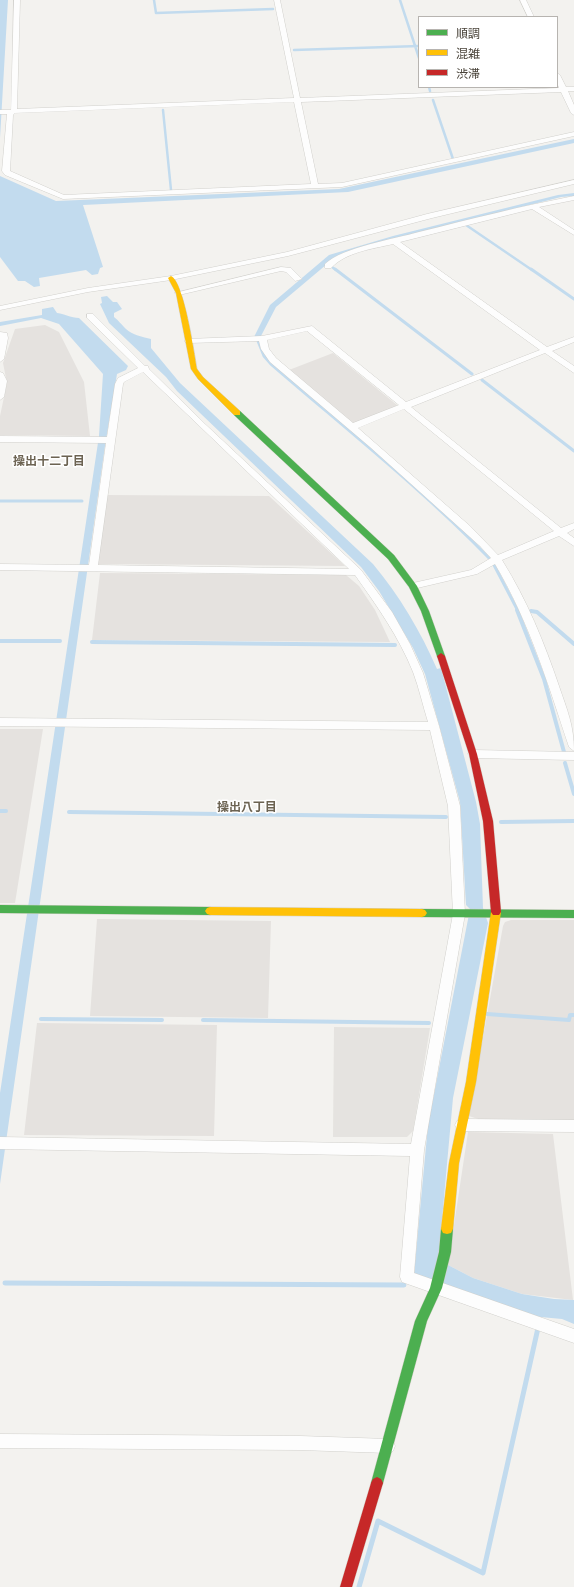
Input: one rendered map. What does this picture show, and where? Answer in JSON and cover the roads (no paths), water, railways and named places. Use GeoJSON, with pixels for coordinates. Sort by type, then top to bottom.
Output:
{"type":"FeatureCollection","features":[{"type":"Feature","properties":{"kind":"street"},"geometry":{"type":"LineString","coordinates":[[17,0],[8,173],[63,197],[348,184],[574,134]]}},
{"type":"Feature","properties":{"kind":"street"},"geometry":{"type":"LineString","coordinates":[[276,0],[298,99],[315,186]]}},
{"type":"Feature","properties":{"kind":"street"},"geometry":{"type":"LineString","coordinates":[[523,0],[531,16]]}},
{"type":"Feature","properties":{"kind":"street"},"geometry":{"type":"LineString","coordinates":[[558,77],[574,113]]}},
{"type":"Feature","properties":{"kind":"street"},"geometry":{"type":"LineString","coordinates":[[0,112],[574,89]]}},
{"type":"Feature","properties":{"kind":"street"},"geometry":{"type":"LineString","coordinates":[[0,308],[88,290],[171,278],[288,254],[430,216],[574,182]]}},
{"type":"Feature","properties":{"kind":"street"},"geometry":{"type":"LineString","coordinates":[[328,266],[335,259],[344,255],[394,241],[532,206],[574,198]]}},
{"type":"Feature","properties":{"kind":"street"},"geometry":{"type":"LineString","coordinates":[[532,206],[574,233]]}},
{"type":"Feature","properties":{"kind":"street"},"geometry":{"type":"LineString","coordinates":[[394,241],[574,370]]}},
{"type":"Feature","properties":{"kind":"street"},"geometry":{"type":"LineString","coordinates":[[179,293],[281,269],[288,270],[298,279]]}},
{"type":"Feature","properties":{"kind":"street"},"geometry":{"type":"LineString","coordinates":[[171,278],[179,293],[194,369],[200,378],[380,546],[391,557],[413,586],[433,630],[473,754],[488,821],[492,914],[471,1082],[454,1163],[446,1252],[436,1288],[421,1321],[388,1446],[346,1587]]}},
{"type":"Feature","properties":{"kind":"street"},"geometry":{"type":"LineString","coordinates":[[90,316],[145,368],[202,426],[358,572],[385,609],[405,644],[418,673],[434,726],[454,806],[460,914],[416,1150],[407,1276],[436,1288],[574,1336]]}},
{"type":"Feature","properties":{"kind":"street"},"geometry":{"type":"LineString","coordinates":[[188,341],[262,338],[309,328],[574,543]]}},
{"type":"Feature","properties":{"kind":"street"},"geometry":{"type":"LineString","coordinates":[[0,334],[4,335],[4,338],[0,359]]}},
{"type":"Feature","properties":{"kind":"street"},"geometry":{"type":"LineString","coordinates":[[262,338],[265,349],[273,360],[352,427],[482,543],[497,560],[516,593],[536,636],[574,748]]}},
{"type":"Feature","properties":{"kind":"street"},"geometry":{"type":"LineString","coordinates":[[352,427],[574,339]]}},
{"type":"Feature","properties":{"kind":"street"},"geometry":{"type":"LineString","coordinates":[[93,568],[119,384],[121,380],[145,368]]}},
{"type":"Feature","properties":{"kind":"street"},"geometry":{"type":"LineString","coordinates":[[0,375],[3,381],[0,398]]}},
{"type":"Feature","properties":{"kind":"street"},"geometry":{"type":"LineString","coordinates":[[0,439],[110,440]]}},
{"type":"Feature","properties":{"kind":"street"},"geometry":{"type":"LineString","coordinates":[[413,586],[474,572],[497,560],[574,526]]}},
{"type":"Feature","properties":{"kind":"street"},"geometry":{"type":"LineString","coordinates":[[0,567],[358,572]]}},
{"type":"Feature","properties":{"kind":"street"},"geometry":{"type":"LineString","coordinates":[[0,722],[434,726]]}},
{"type":"Feature","properties":{"kind":"street"},"geometry":{"type":"LineString","coordinates":[[473,754],[574,756]]}},
{"type":"Feature","properties":{"kind":"street"},"geometry":{"type":"LineString","coordinates":[[0,909],[574,914]]}},
{"type":"Feature","properties":{"kind":"street"},"geometry":{"type":"LineString","coordinates":[[462,1125],[574,1126]]}},
{"type":"Feature","properties":{"kind":"street"},"geometry":{"type":"LineString","coordinates":[[6,1143],[416,1150]]}},
{"type":"Feature","properties":{"kind":"street"},"geometry":{"type":"LineString","coordinates":[[0,1441],[300,1443],[388,1446]]}},
{"type":"Feature","properties":{"kind":"water"},"geometry":{"type":"Polygon","coordinates":[[[0,0],[8,0],[0,138],[0,0]]]}},
{"type":"Feature","properties":{"kind":"water"},"geometry":{"type":"Polygon","coordinates":[[[574,139],[574,143],[348,192],[83,205],[103,267],[100,268],[98,274],[92,275],[86,270],[39,278],[40,286],[34,287],[25,281],[18,281],[0,257],[0,176],[56,201],[339,189],[574,139]]]}},
{"type":"Feature","properties":{"kind":"water"},"geometry":{"type":"Polygon","coordinates":[[[574,193],[574,196],[561,197],[506,211],[333,259],[276,307],[261,336],[254,337],[270,305],[329,255],[393,236],[558,195],[574,193]]]}},
{"type":"Feature","properties":{"kind":"water"},"geometry":{"type":"Polygon","coordinates":[[[107,296],[113,302],[117,302],[122,309],[114,313],[114,317],[131,333],[151,339],[151,348],[180,383],[373,564],[392,588],[409,614],[437,669],[441,668],[476,802],[480,824],[483,908],[488,923],[453,1098],[439,1252],[448,1265],[473,1278],[522,1294],[554,1299],[574,1300],[574,1324],[562,1319],[530,1316],[414,1274],[428,1125],[470,909],[466,905],[460,802],[425,674],[413,648],[379,591],[361,567],[177,391],[166,377],[109,323],[100,304],[102,303],[101,297],[107,296]]]}},
{"type":"Feature","properties":{"kind":"water"},"geometry":{"type":"Polygon","coordinates":[[[53,307],[57,313],[79,318],[128,366],[126,370],[117,374],[105,446],[0,1184],[0,1093],[99,436],[103,374],[59,324],[41,318],[0,326],[0,322],[42,315],[42,309],[53,307]]]}},
{"type":"Feature","properties":{"kind":"waterway"},"geometry":{"type":"LineString","coordinates":[[154,0],[156,13],[273,9]]}},
{"type":"Feature","properties":{"kind":"waterway"},"geometry":{"type":"LineString","coordinates":[[400,0],[415,46]]}},
{"type":"Feature","properties":{"kind":"waterway"},"geometry":{"type":"LineString","coordinates":[[294,50],[415,46]]}},
{"type":"Feature","properties":{"kind":"waterway"},"geometry":{"type":"LineString","coordinates":[[415,46],[418,55]]}},
{"type":"Feature","properties":{"kind":"waterway"},"geometry":{"type":"LineString","coordinates":[[433,100],[453,159]]}},
{"type":"Feature","properties":{"kind":"waterway"},"geometry":{"type":"LineString","coordinates":[[163,110],[171,190]]}},
{"type":"Feature","properties":{"kind":"waterway"},"geometry":{"type":"LineString","coordinates":[[466,225],[532,270]]}},
{"type":"Feature","properties":{"kind":"waterway"},"geometry":{"type":"LineString","coordinates":[[332,267],[336,270]]}},
{"type":"Feature","properties":{"kind":"waterway"},"geometry":{"type":"LineString","coordinates":[[335,269],[472,374]]}},
{"type":"Feature","properties":{"kind":"waterway"},"geometry":{"type":"LineString","coordinates":[[531,269],[574,299]]}},
{"type":"Feature","properties":{"kind":"waterway"},"geometry":{"type":"LineString","coordinates":[[258,341],[264,356],[271,364],[410,483],[490,559]]}},
{"type":"Feature","properties":{"kind":"waterway"},"geometry":{"type":"LineString","coordinates":[[482,380],[574,451]]}},
{"type":"Feature","properties":{"kind":"waterway"},"geometry":{"type":"LineString","coordinates":[[0,501],[82,501]]}},
{"type":"Feature","properties":{"kind":"waterway"},"geometry":{"type":"LineString","coordinates":[[494,565],[518,611]]}},
{"type":"Feature","properties":{"kind":"waterway"},"geometry":{"type":"LineString","coordinates":[[517,610],[544,679],[564,752]]}},
{"type":"Feature","properties":{"kind":"waterway"},"geometry":{"type":"LineString","coordinates":[[531,611],[537,612],[574,644]]}},
{"type":"Feature","properties":{"kind":"waterway"},"geometry":{"type":"LineString","coordinates":[[0,641],[60,641]]}},
{"type":"Feature","properties":{"kind":"waterway"},"geometry":{"type":"LineString","coordinates":[[92,642],[395,645]]}},
{"type":"Feature","properties":{"kind":"waterway"},"geometry":{"type":"LineString","coordinates":[[565,763],[574,794]]}},
{"type":"Feature","properties":{"kind":"waterway"},"geometry":{"type":"LineString","coordinates":[[0,811],[6,811]]}},
{"type":"Feature","properties":{"kind":"waterway"},"geometry":{"type":"LineString","coordinates":[[69,812],[446,817]]}},
{"type":"Feature","properties":{"kind":"waterway"},"geometry":{"type":"LineString","coordinates":[[501,822],[574,821]]}},
{"type":"Feature","properties":{"kind":"waterway"},"geometry":{"type":"LineString","coordinates":[[487,1014],[569,1020],[570,1015],[574,1015]]}},
{"type":"Feature","properties":{"kind":"waterway"},"geometry":{"type":"LineString","coordinates":[[41,1019],[162,1020]]}},
{"type":"Feature","properties":{"kind":"waterway"},"geometry":{"type":"LineString","coordinates":[[203,1020],[429,1023]]}},
{"type":"Feature","properties":{"kind":"waterway"},"geometry":{"type":"LineString","coordinates":[[5,1283],[404,1285]]}},
{"type":"Feature","properties":{"kind":"waterway"},"geometry":{"type":"LineString","coordinates":[[359,1587],[378,1521],[483,1573],[538,1328]]}},
{"type":"Feature","properties":{"kind":"district","name":"操出十二丁目"},"geometry":{"type":"Point","coordinates":[49,461]}},
{"type":"Feature","properties":{"kind":"district","name":"操出八丁目"},"geometry":{"type":"Point","coordinates":[247,807]}}]}
